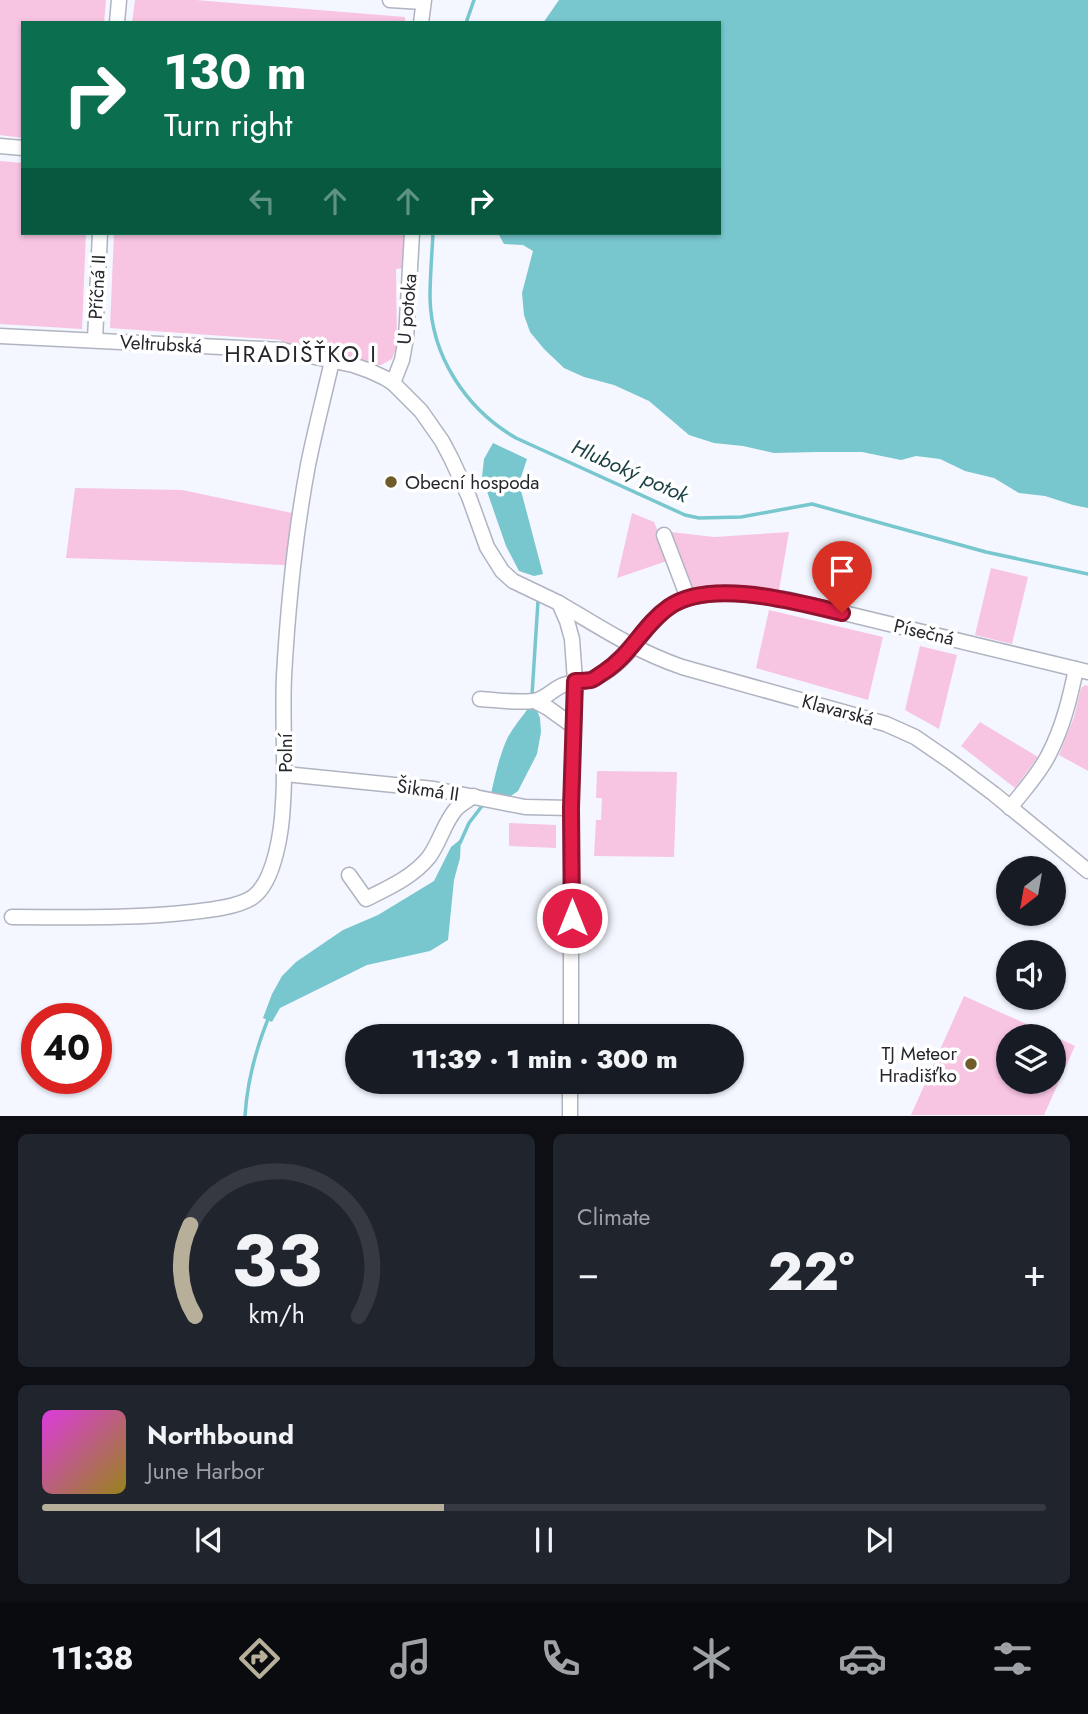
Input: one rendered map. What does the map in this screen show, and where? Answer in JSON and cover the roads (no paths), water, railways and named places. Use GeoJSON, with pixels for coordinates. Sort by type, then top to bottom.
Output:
{"type":"FeatureCollection","features":[{"type":"Feature","properties":{"kind":"street"},"geometry":{"type":"LineString","coordinates":[[117,21],[119,0]]}},
{"type":"Feature","properties":{"kind":"street"},"geometry":{"type":"LineString","coordinates":[[390,0],[424,1],[421,21]]}},
{"type":"Feature","properties":{"kind":"street"},"geometry":{"type":"LineString","coordinates":[[0,146],[21,148]]}},
{"type":"Feature","properties":{"kind":"street","name":"Příčná II"},"geometry":{"type":"LineString","coordinates":[[94,341],[100,235]]}},
{"type":"Feature","properties":{"kind":"street","name":"U potoka"},"geometry":{"type":"LineString","coordinates":[[393,383],[402,360],[406,338],[412,235]]}},
{"type":"Feature","properties":{"kind":"street","name":"Veltrubská"},"geometry":{"type":"LineString","coordinates":[[0,337],[282,350],[353,365],[385,377],[421,411],[442,441],[460,477],[487,547],[502,571],[513,581],[559,603]]}},
{"type":"Feature","properties":{"kind":"street","name":"Polní"},"geometry":{"type":"LineString","coordinates":[[12,917],[150,917],[225,907],[253,897],[264,886],[270,875],[283,817],[284,678],[293,564],[308,464],[332,361]]}},
{"type":"Feature","properties":{"kind":"street"},"geometry":{"type":"LineString","coordinates":[[664,535],[688,598]]}},
{"type":"Feature","properties":{"kind":"street","name":"Písečná"},"geometry":{"type":"LineString","coordinates":[[534,701],[548,696],[561,686],[575,681],[591,680],[622,658],[654,620],[670,606],[688,598],[708,595],[756,595],[790,600],[1082,670],[1048,756],[1010,808]]}},
{"type":"Feature","properties":{"kind":"street"},"geometry":{"type":"LineString","coordinates":[[559,603],[572,639],[575,681],[571,808],[572,1024]]}},
{"type":"Feature","properties":{"kind":"street","name":"Klavarská"},"geometry":{"type":"LineString","coordinates":[[559,603],[632,646],[682,667],[886,724],[915,737],[972,777],[1088,871]]}},
{"type":"Feature","properties":{"kind":"street"},"geometry":{"type":"LineString","coordinates":[[480,699],[534,701],[573,726]]}},
{"type":"Feature","properties":{"kind":"street","name":"Šikmá II"},"geometry":{"type":"LineString","coordinates":[[285,774],[434,789],[524,807],[571,808]]}},
{"type":"Feature","properties":{"kind":"street"},"geometry":{"type":"LineString","coordinates":[[349,875],[366,899],[402,880],[428,857],[457,809],[474,796]]}},
{"type":"Feature","properties":{"kind":"street"},"geometry":{"type":"LineString","coordinates":[[570,1094],[570,1115]]}},
{"type":"Feature","properties":{"kind":"water"},"geometry":{"type":"Polygon","coordinates":[[[559,0],[1088,0],[1088,508],[1045,496],[1019,493],[994,478],[965,471],[940,459],[916,456],[901,460],[862,452],[774,453],[714,443],[689,435],[649,401],[614,385],[564,368],[530,332],[524,315],[522,293],[533,251],[523,245],[504,244],[499,235],[721,235],[721,21],[544,21],[559,0]]]}},
{"type":"Feature","properties":{"kind":"water"},"geometry":{"type":"Polygon","coordinates":[[[493,443],[527,459],[519,483],[543,574],[534,576],[519,571],[506,546],[482,477],[484,459],[493,443]]]}},
{"type":"Feature","properties":{"kind":"water"},"geometry":{"type":"Polygon","coordinates":[[[530,706],[536,708],[540,718],[541,732],[537,754],[518,791],[508,798],[491,794],[507,739],[530,706]]]}},
{"type":"Feature","properties":{"kind":"water"},"geometry":{"type":"Polygon","coordinates":[[[461,839],[448,940],[430,951],[367,965],[280,1008],[272,1022],[263,1018],[282,976],[296,962],[343,930],[378,915],[434,881],[451,847],[461,839]]]}},
{"type":"Feature","properties":{"kind":"waterway","name":"Hluboký potok"},"geometry":{"type":"LineString","coordinates":[[467,21],[474,0]]}},
{"type":"Feature","properties":{"kind":"waterway","name":"Hluboký potok"},"geometry":{"type":"LineString","coordinates":[[433,235],[430,297],[432,319],[444,360],[467,396],[498,426],[516,438],[685,515],[699,518],[741,517],[812,504],[986,552],[1088,574]]}},
{"type":"Feature","properties":{"kind":"waterway"},"geometry":{"type":"LineString","coordinates":[[532,695],[538,601]]}},
{"type":"Feature","properties":{"kind":"waterway"},"geometry":{"type":"LineString","coordinates":[[460,843],[469,823],[482,806]]}},
{"type":"Feature","properties":{"kind":"waterway"},"geometry":{"type":"LineString","coordinates":[[245,1116],[253,1066],[268,1019]]}},
{"type":"Feature","properties":{"kind":"place","name":"Obecní hospoda"},"geometry":{"type":"Point","coordinates":[391,482]}},
{"type":"Feature","properties":{"kind":"place","name":"TJ Meteor Hradišťko"},"geometry":{"type":"Point","coordinates":[971,1064]}},
{"type":"Feature","properties":{"kind":"district","name":"HRADIŠŤKO I"},"geometry":{"type":"Point","coordinates":[301,354]}}]}
